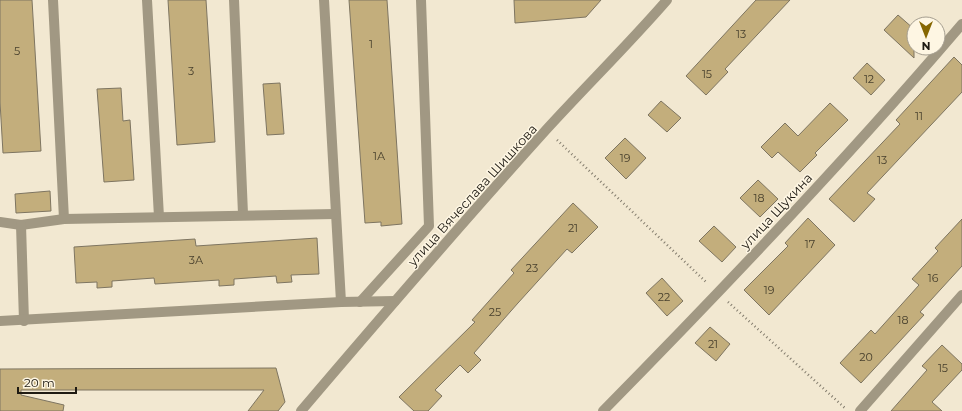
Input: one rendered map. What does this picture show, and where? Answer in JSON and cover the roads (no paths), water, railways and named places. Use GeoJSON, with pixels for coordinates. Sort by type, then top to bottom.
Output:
{"type":"FeatureCollection","features":[{"type":"Feature","properties":{"kind":"street"},"geometry":{"type":"LineString","coordinates":[[53,0],[64,219]]}},
{"type":"Feature","properties":{"kind":"street"},"geometry":{"type":"LineString","coordinates":[[148,0],[159,216]]}},
{"type":"Feature","properties":{"kind":"street"},"geometry":{"type":"LineString","coordinates":[[234,0],[243,214]]}},
{"type":"Feature","properties":{"kind":"street"},"geometry":{"type":"LineString","coordinates":[[324,0],[341,302]]}},
{"type":"Feature","properties":{"kind":"street"},"geometry":{"type":"LineString","coordinates":[[360,302],[429,226],[420,0]]}},
{"type":"Feature","properties":{"kind":"street","name":"улица Вячеслава Шишкова"},"geometry":{"type":"LineString","coordinates":[[301,411],[395,301],[546,130],[638,34],[667,0]]}},
{"type":"Feature","properties":{"kind":"street","name":"улица Щукина"},"geometry":{"type":"LineString","coordinates":[[603,411],[718,294],[913,81],[962,24]]}},
{"type":"Feature","properties":{"kind":"street"},"geometry":{"type":"LineString","coordinates":[[0,222],[21,225],[64,219],[243,214],[335,214]]}},
{"type":"Feature","properties":{"kind":"street"},"geometry":{"type":"LineString","coordinates":[[21,225],[24,321]]}},
{"type":"Feature","properties":{"kind":"street"},"geometry":{"type":"LineString","coordinates":[[860,411],[962,295]]}},
{"type":"Feature","properties":{"kind":"street"},"geometry":{"type":"LineString","coordinates":[[0,322],[341,302],[395,301]]}}]}
